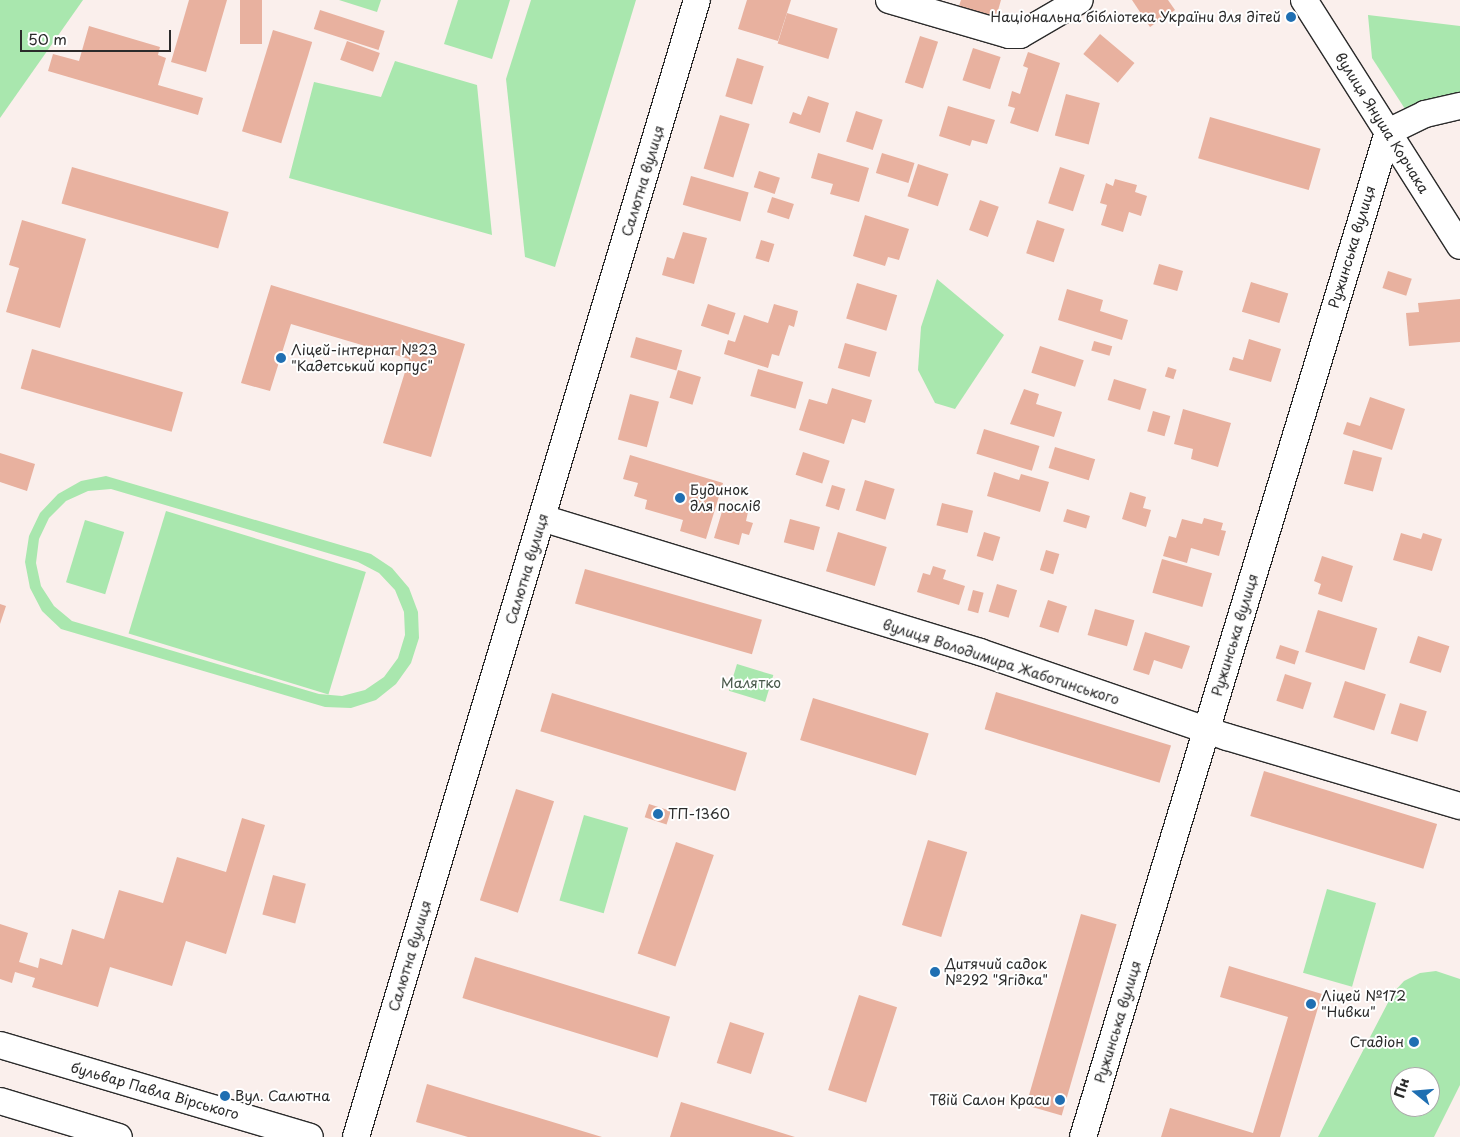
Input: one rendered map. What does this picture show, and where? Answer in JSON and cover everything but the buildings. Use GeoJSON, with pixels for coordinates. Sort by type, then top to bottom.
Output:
{"type":"FeatureCollection","features":[{"type":"Feature","properties":{"kind":"street","name":"Салютна вулиця"},"geometry":{"type":"LineString","coordinates":[[356,1137],[697,0]]}},
{"type":"Feature","properties":{"kind":"street"},"geometry":{"type":"LineString","coordinates":[[889,0],[1009,35],[1020,35],[1080,0]]}},
{"type":"Feature","properties":{"kind":"street","name":"вулиця Януша Корчака"},"geometry":{"type":"LineString","coordinates":[[1304,0],[1460,246]]}},
{"type":"Feature","properties":{"kind":"street"},"geometry":{"type":"LineString","coordinates":[[1388,132],[1425,114],[1460,106]]}},
{"type":"Feature","properties":{"kind":"street","name":"Ружинська вулиця"},"geometry":{"type":"LineString","coordinates":[[1083,1137],[1388,132]]}},
{"type":"Feature","properties":{"kind":"street","name":"вулиця Володимира Жаботинського"},"geometry":{"type":"LineString","coordinates":[[542,518],[980,652],[1206,730],[1460,806]]}},
{"type":"Feature","properties":{"kind":"street","name":"бульвар Павла Вірського"},"geometry":{"type":"LineString","coordinates":[[0,1045],[310,1137]]}},
{"type":"Feature","properties":{"kind":"street"},"geometry":{"type":"LineString","coordinates":[[0,1101],[119,1137]]}},
{"type":"Feature","properties":{"kind":"green space"},"geometry":{"type":"Polygon","coordinates":[[[0,0],[83,0],[0,118],[0,0]]]}},
{"type":"Feature","properties":{"kind":"green space"},"geometry":{"type":"Polygon","coordinates":[[[339,0],[381,0],[377,12],[339,0]]]}},
{"type":"Feature","properties":{"kind":"green space"},"geometry":{"type":"Polygon","coordinates":[[[458,0],[510,0],[492,59],[444,44],[458,0]]]}},
{"type":"Feature","properties":{"kind":"green space"},"geometry":{"type":"Polygon","coordinates":[[[531,0],[636,0],[555,267],[525,257],[506,79],[531,0]]]}},
{"type":"Feature","properties":{"kind":"green space"},"geometry":{"type":"Polygon","coordinates":[[[1368,15],[1460,26],[1460,95],[1407,112],[1372,58],[1368,15]]]}},
{"type":"Feature","properties":{"kind":"green space"},"geometry":{"type":"Polygon","coordinates":[[[395,61],[477,85],[492,235],[289,178],[314,82],[381,97],[395,61]]]}},
{"type":"Feature","properties":{"kind":"green space"},"geometry":{"type":"Polygon","coordinates":[[[937,279],[1004,335],[955,409],[935,403],[918,370],[921,327],[937,279]]]}},
{"type":"Feature","properties":{"kind":"green space"},"geometry":{"type":"Polygon","coordinates":[[[106,476],[371,554],[392,568],[409,588],[418,612],[419,638],[411,663],[396,684],[376,700],[351,708],[325,707],[61,629],[42,611],[30,588],[25,562],[29,536],[40,513],[58,494],[81,481],[106,476]],[[111,489],[88,491],[66,501],[49,518],[39,539],[36,563],[41,586],[54,606],[72,621],[319,694],[342,696],[365,690],[384,677],[398,658],[405,635],[404,612],[395,590],[379,573],[358,562],[111,489]]]}},
{"type":"Feature","properties":{"kind":"green space"},"geometry":{"type":"Polygon","coordinates":[[[166,511],[366,572],[328,695],[129,633],[166,511]]]}},
{"type":"Feature","properties":{"kind":"green space"},"geometry":{"type":"Polygon","coordinates":[[[85,520],[124,532],[105,594],[66,582],[85,520]]]}},
{"type":"Feature","properties":{"kind":"green space","name":"Малятко"},"geometry":{"type":"Polygon","coordinates":[[[737,664],[773,675],[765,702],[729,691],[737,664]]]}},
{"type":"Feature","properties":{"kind":"green space"},"geometry":{"type":"Polygon","coordinates":[[[584,815],[628,828],[604,913],[559,901],[584,815]]]}},
{"type":"Feature","properties":{"kind":"green space"},"geometry":{"type":"Polygon","coordinates":[[[1327,889],[1376,903],[1352,987],[1303,973],[1327,889]]]}},
{"type":"Feature","properties":{"kind":"green space","name":"Стадіон"},"geometry":{"type":"Polygon","coordinates":[[[1436,971],[1460,979],[1460,1085],[1434,1137],[1318,1137],[1393,993],[1404,981],[1420,973],[1436,971]]]}},
{"type":"Feature","properties":{"kind":"place","name":"Національна бібліотека України для дітей"},"geometry":{"type":"Point","coordinates":[1291,17]}},
{"type":"Feature","properties":{"kind":"place","name":"Ліцей-інтернат №23 \"Кадетський корпус\""},"geometry":{"type":"Point","coordinates":[281,358]}},
{"type":"Feature","properties":{"kind":"place","name":"Будинок для послів"},"geometry":{"type":"Point","coordinates":[680,498]}},
{"type":"Feature","properties":{"kind":"place","name":"ТП-1360"},"geometry":{"type":"Point","coordinates":[658,814]}},
{"type":"Feature","properties":{"kind":"place","name":"Дитячий садок №292 \"Ягідка\""},"geometry":{"type":"Point","coordinates":[935,972]}},
{"type":"Feature","properties":{"kind":"place","name":"Ліцей №172 \"Нивки\""},"geometry":{"type":"Point","coordinates":[1311,1004]}},
{"type":"Feature","properties":{"kind":"place","name":"Стадіон"},"geometry":{"type":"Point","coordinates":[1414,1042]}},
{"type":"Feature","properties":{"kind":"place","name":"Вул. Салютна"},"geometry":{"type":"Point","coordinates":[225,1096]}},
{"type":"Feature","properties":{"kind":"place","name":"Твій Салон Краси"},"geometry":{"type":"Point","coordinates":[1060,1100]}}]}
